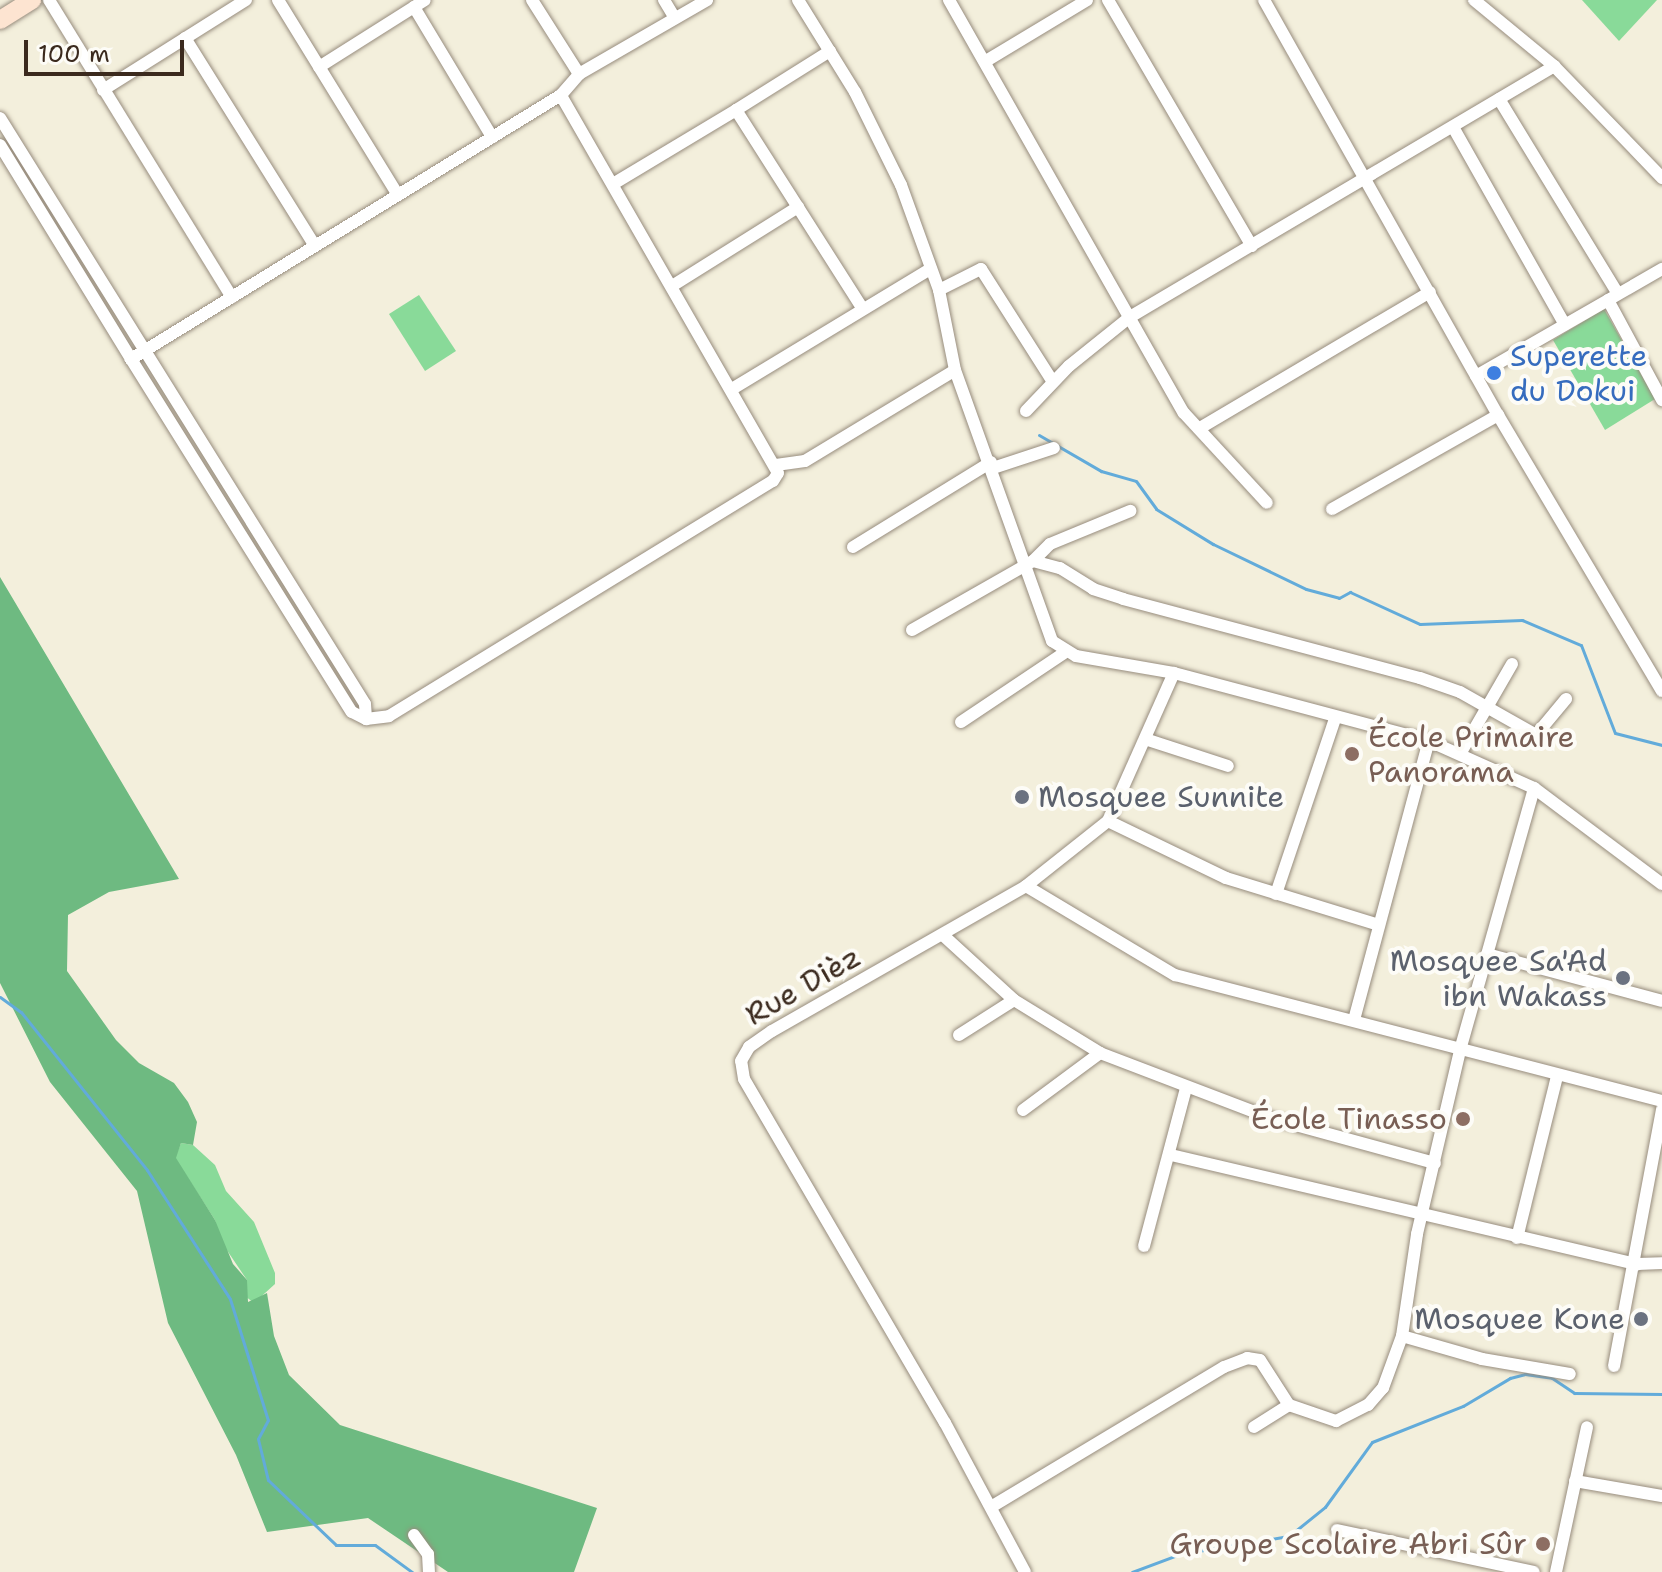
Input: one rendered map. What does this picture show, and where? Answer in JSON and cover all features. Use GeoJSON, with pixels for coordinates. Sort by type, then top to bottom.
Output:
{"type":"FeatureCollection","features":[{"type":"Feature","properties":{"kind":"main road"},"geometry":{"type":"LineString","coordinates":[[0,5],[8,0]]}},
{"type":"Feature","properties":{"kind":"main road"},"geometry":{"type":"LineString","coordinates":[[0,20],[32,0]]}},
{"type":"Feature","properties":{"kind":"street"},"geometry":{"type":"LineString","coordinates":[[49,0],[232,297]]}},
{"type":"Feature","properties":{"kind":"street"},"geometry":{"type":"LineString","coordinates":[[103,90],[246,0]]}},
{"type":"Feature","properties":{"kind":"street"},"geometry":{"type":"LineString","coordinates":[[278,0],[398,195]]}},
{"type":"Feature","properties":{"kind":"street"},"geometry":{"type":"LineString","coordinates":[[532,0],[579,74]]}},
{"type":"Feature","properties":{"kind":"street"},"geometry":{"type":"LineString","coordinates":[[664,0],[675,18]]}},
{"type":"Feature","properties":{"kind":"street"},"geometry":{"type":"LineString","coordinates":[[131,359],[561,95],[579,74],[707,0]]}},
{"type":"Feature","properties":{"kind":"street"},"geometry":{"type":"LineString","coordinates":[[798,0],[830,51],[901,185],[939,290],[955,370],[1028,562],[1045,630],[1064,653],[1174,673],[1335,719],[1370,722],[1429,741],[1534,788],[1662,884]]}},
{"type":"Feature","properties":{"kind":"street"},"geometry":{"type":"LineString","coordinates":[[949,0],[1184,413],[1267,503]]}},
{"type":"Feature","properties":{"kind":"street"},"geometry":{"type":"LineString","coordinates":[[986,61],[1087,0]]}},
{"type":"Feature","properties":{"kind":"street"},"geometry":{"type":"LineString","coordinates":[[1108,0],[1252,246]]}},
{"type":"Feature","properties":{"kind":"street"},"geometry":{"type":"LineString","coordinates":[[1264,0],[1498,415],[1662,691]]}},
{"type":"Feature","properties":{"kind":"street"},"geometry":{"type":"LineString","coordinates":[[1474,0],[1554,66],[1662,178]]}},
{"type":"Feature","properties":{"kind":"street"},"geometry":{"type":"LineString","coordinates":[[319,67],[419,4],[492,137]]}},
{"type":"Feature","properties":{"kind":"street"},"geometry":{"type":"LineString","coordinates":[[185,38],[315,246]]}},
{"type":"Feature","properties":{"kind":"street"},"geometry":{"type":"LineString","coordinates":[[613,184],[830,51]]}},
{"type":"Feature","properties":{"kind":"street"},"geometry":{"type":"LineString","coordinates":[[1026,411],[1053,382],[1130,317],[1554,66]]}},
{"type":"Feature","properties":{"kind":"street"},"geometry":{"type":"LineString","coordinates":[[0,145],[352,712],[366,719],[389,716],[773,481],[776,465],[561,95]]}},
{"type":"Feature","properties":{"kind":"street"},"geometry":{"type":"LineString","coordinates":[[1499,99],[1613,297],[1662,400]]}},
{"type":"Feature","properties":{"kind":"street"},"geometry":{"type":"LineString","coordinates":[[736,110],[863,309]]}},
{"type":"Feature","properties":{"kind":"street"},"geometry":{"type":"LineString","coordinates":[[0,118],[365,704],[366,719]]}},
{"type":"Feature","properties":{"kind":"street"},"geometry":{"type":"LineString","coordinates":[[1453,127],[1565,325]]}},
{"type":"Feature","properties":{"kind":"street"},"geometry":{"type":"LineString","coordinates":[[672,286],[798,207]]}},
{"type":"Feature","properties":{"kind":"street"},"geometry":{"type":"LineString","coordinates":[[732,389],[930,269]]}},
{"type":"Feature","properties":{"kind":"street"},"geometry":{"type":"LineString","coordinates":[[939,290],[981,269],[1053,382]]}},
{"type":"Feature","properties":{"kind":"street"},"geometry":{"type":"LineString","coordinates":[[1476,376],[1662,269]]}},
{"type":"Feature","properties":{"kind":"street"},"geometry":{"type":"LineString","coordinates":[[1200,428],[1430,292]]}},
{"type":"Feature","properties":{"kind":"street"},"geometry":{"type":"LineString","coordinates":[[776,465],[805,461],[955,370]]}},
{"type":"Feature","properties":{"kind":"street"},"geometry":{"type":"LineString","coordinates":[[1332,509],[1498,415]]}},
{"type":"Feature","properties":{"kind":"street"},"geometry":{"type":"LineString","coordinates":[[853,547],[992,465],[1054,448]]}},
{"type":"Feature","properties":{"kind":"street"},"geometry":{"type":"LineString","coordinates":[[912,630],[1028,562],[1050,544],[1130,511]]}},
{"type":"Feature","properties":{"kind":"street"},"geometry":{"type":"LineString","coordinates":[[1028,562],[1060,568],[1093,589],[1123,599],[1420,678],[1487,706],[1536,735],[1566,699]]}},
{"type":"Feature","properties":{"kind":"street"},"geometry":{"type":"LineString","coordinates":[[961,722],[1064,653]]}},
{"type":"Feature","properties":{"kind":"street"},"geometry":{"type":"LineString","coordinates":[[1460,754],[1512,664]]}},
{"type":"Feature","properties":{"kind":"street","name":"Rue Dièz"},"geometry":{"type":"LineString","coordinates":[[991,1507],[744,1079],[741,1061],[749,1047],[772,1031],[945,937],[1026,886],[1108,821],[1174,673]]}},
{"type":"Feature","properties":{"kind":"street"},"geometry":{"type":"LineString","coordinates":[[1276,894],[1335,719]]}},
{"type":"Feature","properties":{"kind":"street"},"geometry":{"type":"LineString","coordinates":[[1145,739],[1228,766]]}},
{"type":"Feature","properties":{"kind":"street"},"geometry":{"type":"LineString","coordinates":[[1354,1020],[1429,741]]}},
{"type":"Feature","properties":{"kind":"street"},"geometry":{"type":"LineString","coordinates":[[1025,1572],[991,1507],[1224,1367],[1247,1358],[1260,1360],[1289,1405],[1336,1421],[1350,1416],[1383,1388],[1402,1336],[1421,1214],[1460,1050],[1534,788]]}},
{"type":"Feature","properties":{"kind":"street"},"geometry":{"type":"LineString","coordinates":[[1108,821],[1173,856],[1276,894],[1379,925]]}},
{"type":"Feature","properties":{"kind":"street"},"geometry":{"type":"LineString","coordinates":[[1026,886],[1175,975],[1662,1101]]}},
{"type":"Feature","properties":{"kind":"street"},"geometry":{"type":"LineString","coordinates":[[945,937],[1014,1000],[1100,1053],[1270,1118],[1435,1163]]}},
{"type":"Feature","properties":{"kind":"street"},"geometry":{"type":"LineString","coordinates":[[1487,954],[1662,1001]]}},
{"type":"Feature","properties":{"kind":"street"},"geometry":{"type":"LineString","coordinates":[[959,1035],[1014,1000]]}},
{"type":"Feature","properties":{"kind":"street"},"geometry":{"type":"LineString","coordinates":[[1023,1110],[1100,1053]]}},
{"type":"Feature","properties":{"kind":"street"},"geometry":{"type":"LineString","coordinates":[[1517,1238],[1557,1076]]}},
{"type":"Feature","properties":{"kind":"street"},"geometry":{"type":"LineString","coordinates":[[1144,1246],[1171,1155],[1186,1088]]}},
{"type":"Feature","properties":{"kind":"street"},"geometry":{"type":"LineString","coordinates":[[1614,1366],[1637,1264],[1662,1109]]}},
{"type":"Feature","properties":{"kind":"street"},"geometry":{"type":"LineString","coordinates":[[1171,1155],[1517,1238],[1637,1264],[1662,1263]]}},
{"type":"Feature","properties":{"kind":"street"},"geometry":{"type":"LineString","coordinates":[[1402,1336],[1482,1359],[1570,1374]]}},
{"type":"Feature","properties":{"kind":"street"},"geometry":{"type":"LineString","coordinates":[[1254,1427],[1289,1405]]}},
{"type":"Feature","properties":{"kind":"street"},"geometry":{"type":"LineString","coordinates":[[1556,1572],[1587,1427]]}},
{"type":"Feature","properties":{"kind":"street"},"geometry":{"type":"LineString","coordinates":[[1575,1481],[1662,1496]]}},
{"type":"Feature","properties":{"kind":"street"},"geometry":{"type":"LineString","coordinates":[[1337,1530],[1534,1572]]}},
{"type":"Feature","properties":{"kind":"street"},"geometry":{"type":"LineString","coordinates":[[414,1535],[428,1554],[429,1572]]}},
{"type":"Feature","properties":{"kind":"green space"},"geometry":{"type":"Polygon","coordinates":[[[1582,0],[1657,0],[1619,41],[1582,0]]]}},
{"type":"Feature","properties":{"kind":"green space"},"geometry":{"type":"Polygon","coordinates":[[[419,295],[456,351],[425,371],[389,314],[419,295]]]}},
{"type":"Feature","properties":{"kind":"green space"},"geometry":{"type":"Polygon","coordinates":[[[1604,309],[1655,399],[1605,430],[1553,340],[1604,309]]]}},
{"type":"Feature","properties":{"kind":"green space"},"geometry":{"type":"Polygon","coordinates":[[[0,577],[179,879],[109,892],[68,915],[67,971],[116,1040],[139,1063],[174,1083],[188,1102],[197,1122],[193,1145],[181,1143],[176,1158],[215,1220],[233,1264],[247,1280],[248,1302],[267,1293],[274,1336],[289,1375],[340,1425],[597,1508],[574,1572],[448,1572],[368,1518],[267,1532],[236,1455],[168,1323],[137,1191],[50,1082],[0,983],[0,577]]]}},
{"type":"Feature","properties":{"kind":"green space"},"geometry":{"type":"Polygon","coordinates":[[[181,1143],[193,1145],[215,1165],[226,1191],[254,1222],[275,1273],[275,1284],[254,1303],[245,1296],[247,1280],[218,1237],[215,1220],[175,1158],[181,1143]]]}},
{"type":"Feature","properties":{"kind":"waterway"},"geometry":{"type":"LineString","coordinates":[[1039,435],[1101,471],[1136,481],[1156,509],[1213,544],[1306,589],[1339,598],[1350,592],[1420,624],[1522,620],[1581,645],[1615,733],[1662,745]]}},
{"type":"Feature","properties":{"kind":"waterway"},"geometry":{"type":"LineString","coordinates":[[0,997],[21,1012],[147,1170],[230,1299],[268,1420],[258,1439],[268,1480],[336,1545],[375,1545],[412,1572]]}},
{"type":"Feature","properties":{"kind":"waterway"},"geometry":{"type":"LineString","coordinates":[[1132,1572],[1180,1554],[1289,1536],[1325,1507],[1372,1442],[1463,1406],[1510,1378],[1525,1374],[1552,1378],[1574,1393],[1662,1394]]}},
{"type":"Feature","properties":{"kind":"place","name":"Superette du Dokui"},"geometry":{"type":"Point","coordinates":[1494,373]}},
{"type":"Feature","properties":{"kind":"place","name":"École Primaire Panorama"},"geometry":{"type":"Point","coordinates":[1352,754]}},
{"type":"Feature","properties":{"kind":"place","name":"Mosquee Sunnite"},"geometry":{"type":"Point","coordinates":[1022,797]}},
{"type":"Feature","properties":{"kind":"place","name":"Mosquee Sa'Ad ibn Wakass"},"geometry":{"type":"Point","coordinates":[1623,978]}},
{"type":"Feature","properties":{"kind":"place","name":"École Tinasso"},"geometry":{"type":"Point","coordinates":[1463,1119]}},
{"type":"Feature","properties":{"kind":"place","name":"Mosquee Kone"},"geometry":{"type":"Point","coordinates":[1641,1319]}},
{"type":"Feature","properties":{"kind":"place","name":"Groupe Scolaire Abri Sûr"},"geometry":{"type":"Point","coordinates":[1543,1544]}}]}
